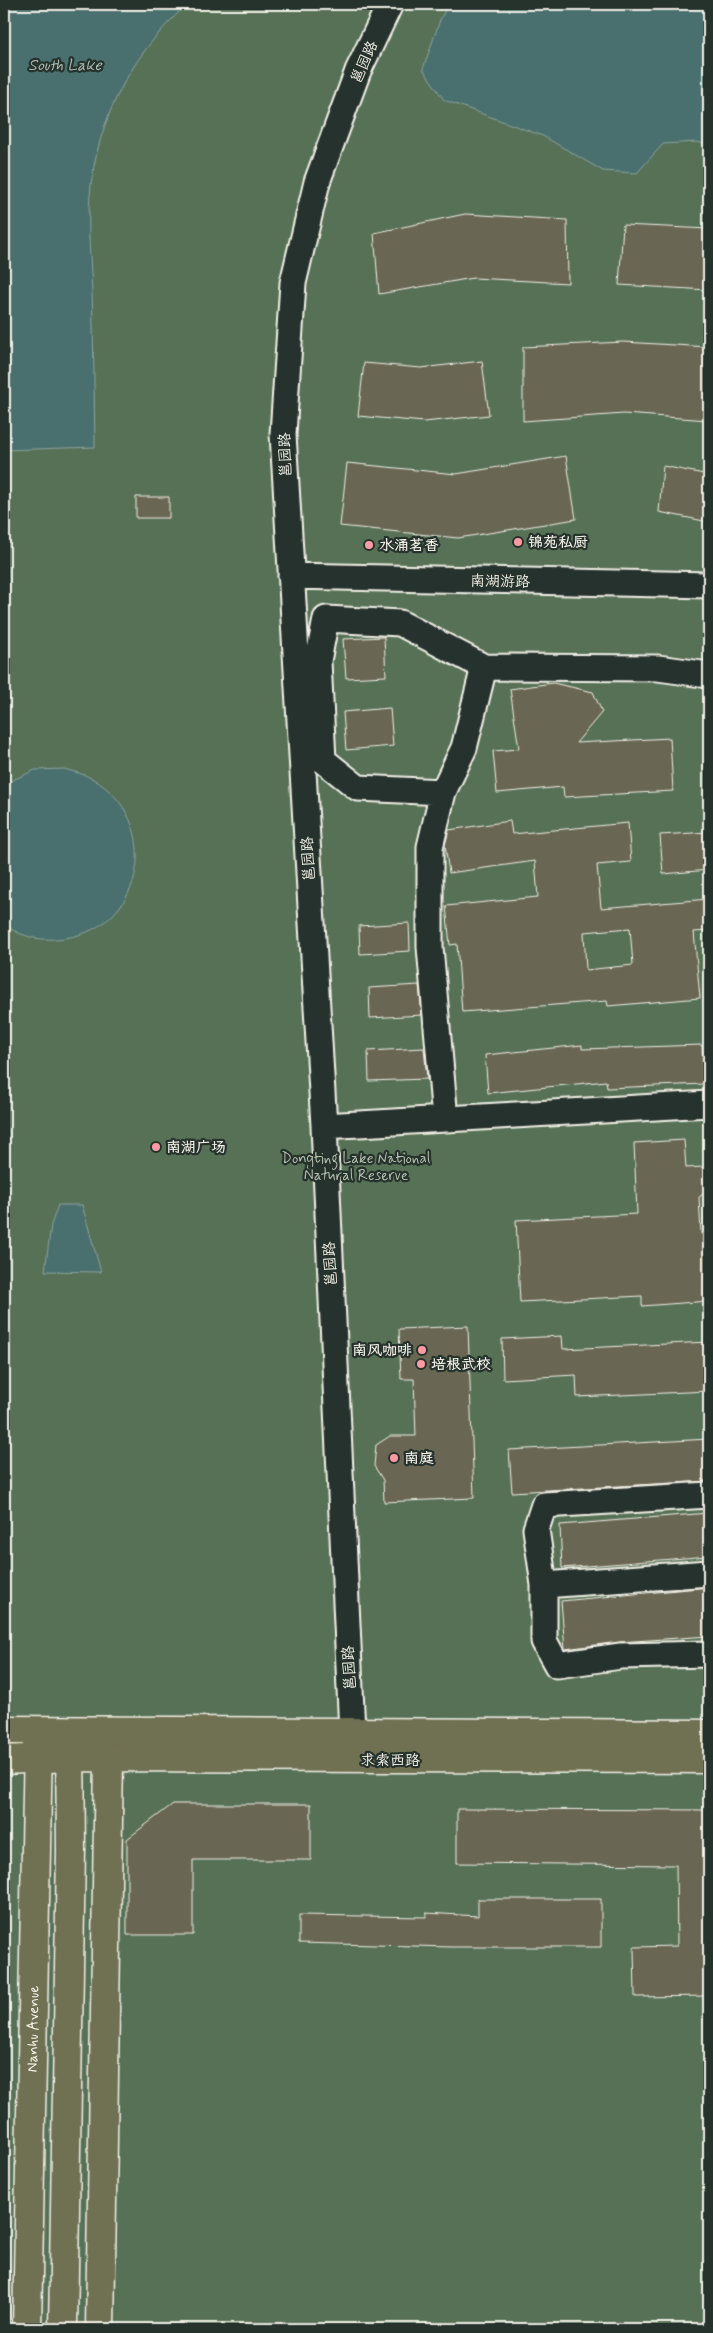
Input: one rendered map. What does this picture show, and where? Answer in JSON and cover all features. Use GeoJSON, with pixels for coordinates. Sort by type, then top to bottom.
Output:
{"type":"FeatureCollection","features":[{"type":"Feature","properties":{"kind":"main road","name":"Nanhu Avenue"},"geometry":{"type":"LineString","coordinates":[[27,2329],[38,1729]]}},
{"type":"Feature","properties":{"kind":"main road","name":"求索西路"},"geometry":{"type":"LineString","coordinates":[[4,1730],[709,1734]]}},
{"type":"Feature","properties":{"kind":"main road"},"geometry":{"type":"LineString","coordinates":[[63,2329],[71,1850],[70,1730]]}},
{"type":"Feature","properties":{"kind":"main road","name":"求索西路"},"geometry":{"type":"LineString","coordinates":[[4,1760],[70,1757],[709,1759]]}},
{"type":"Feature","properties":{"kind":"main road"},"geometry":{"type":"LineString","coordinates":[[100,2329],[109,1758]]}},
{"type":"Feature","properties":{"kind":"main road"},"geometry":{"type":"LineString","coordinates":[[66,2329],[102,2248]]}},
{"type":"Feature","properties":{"kind":"street","name":"邕园路"},"geometry":{"type":"LineString","coordinates":[[352,1732],[324,1126],[283,434],[293,284],[317,182],[358,71],[390,4]]}},
{"type":"Feature","properties":{"kind":"street","name":"南湖游路"},"geometry":{"type":"LineString","coordinates":[[291,576],[709,585]]}},
{"type":"Feature","properties":{"kind":"street"},"geometry":{"type":"LineString","coordinates":[[443,792],[358,788],[323,760],[318,660],[326,619],[400,623],[484,667],[658,668],[709,675]]}},
{"type":"Feature","properties":{"kind":"street"},"geometry":{"type":"LineString","coordinates":[[445,1119],[430,947],[430,847],[443,792],[464,748],[484,667]]}},
{"type":"Feature","properties":{"kind":"street"},"geometry":{"type":"LineString","coordinates":[[324,1126],[709,1104]]}},
{"type":"Feature","properties":{"kind":"street"},"geometry":{"type":"LineString","coordinates":[[709,1495],[544,1506],[536,1530],[544,1585],[544,1641],[557,1665],[621,1656],[709,1654]]}},
{"type":"Feature","properties":{"kind":"street"},"geometry":{"type":"LineString","coordinates":[[544,1585],[709,1573]]}},
{"type":"Feature","properties":{"kind":"green space","name":"Dongting Lake National Natural Reserve"},"geometry":{"type":"Polygon","coordinates":[[[4,4],[709,4],[709,2329],[4,2329],[4,4]]]}},
{"type":"Feature","properties":{"kind":"water","name":"South Lake"},"geometry":{"type":"Polygon","coordinates":[[[4,4],[188,4],[147,47],[130,72],[116,98],[105,125],[97,153],[91,183],[89,213],[95,447],[4,450],[4,4]]]}},
{"type":"Feature","properties":{"kind":"water"},"geometry":{"type":"Polygon","coordinates":[[[448,4],[709,4],[709,145],[697,142],[663,144],[637,173],[603,171],[543,136],[444,100],[423,69],[440,20],[448,4]]]}},
{"type":"Feature","properties":{"kind":"water"},"geometry":{"type":"Polygon","coordinates":[[[64,769],[90,777],[115,797],[130,819],[137,844],[136,869],[128,893],[114,914],[93,929],[65,938],[34,938],[4,925],[4,784],[35,770],[64,769]]]}},
{"type":"Feature","properties":{"kind":"water"},"geometry":{"type":"Polygon","coordinates":[[[58,1205],[82,1205],[101,1272],[45,1271],[51,1225],[58,1205]]]}},
{"type":"Feature","properties":{"kind":"building"},"geometry":{"type":"Polygon","coordinates":[[[465,214],[567,220],[568,283],[473,278],[379,294],[374,233],[465,214]]]}},
{"type":"Feature","properties":{"kind":"building"},"geometry":{"type":"Polygon","coordinates":[[[623,225],[709,229],[709,290],[619,285],[623,225]]]}},
{"type":"Feature","properties":{"kind":"building"},"geometry":{"type":"Polygon","coordinates":[[[623,342],[709,347],[709,420],[624,414],[523,421],[523,347],[623,342]]]}},
{"type":"Feature","properties":{"kind":"building"},"geometry":{"type":"Polygon","coordinates":[[[482,361],[489,415],[424,422],[358,416],[364,363],[421,368],[482,361]]]}},
{"type":"Feature","properties":{"kind":"building"},"geometry":{"type":"Polygon","coordinates":[[[566,456],[576,519],[458,538],[340,526],[347,463],[456,474],[566,456]]]}},
{"type":"Feature","properties":{"kind":"building"},"geometry":{"type":"Polygon","coordinates":[[[663,466],[709,475],[709,522],[659,512],[663,466]]]}},
{"type":"Feature","properties":{"kind":"building"},"geometry":{"type":"Polygon","coordinates":[[[136,497],[169,497],[169,518],[136,518],[136,497]]]}},
{"type":"Feature","properties":{"kind":"building"},"geometry":{"type":"Polygon","coordinates":[[[384,637],[386,676],[346,678],[343,639],[384,637]]]}},
{"type":"Feature","properties":{"kind":"building"},"geometry":{"type":"Polygon","coordinates":[[[553,683],[593,692],[602,712],[576,743],[670,738],[673,791],[564,797],[563,787],[497,793],[493,751],[519,749],[510,689],[553,683]]]}},
{"type":"Feature","properties":{"kind":"building"},"geometry":{"type":"Polygon","coordinates":[[[390,708],[393,746],[346,750],[343,712],[390,708]]]}},
{"type":"Feature","properties":{"kind":"building"},"geometry":{"type":"Polygon","coordinates":[[[510,821],[512,834],[628,823],[631,862],[597,865],[601,908],[709,899],[709,931],[694,932],[700,998],[608,1006],[607,1001],[462,1012],[457,944],[450,945],[446,906],[538,897],[535,861],[449,873],[445,845],[449,830],[510,821]],[[630,928],[584,932],[586,970],[633,965],[630,928]]]}},
{"type":"Feature","properties":{"kind":"building"},"geometry":{"type":"Polygon","coordinates":[[[709,832],[709,870],[663,874],[660,835],[709,832]]]}},
{"type":"Feature","properties":{"kind":"building"},"geometry":{"type":"Polygon","coordinates":[[[409,923],[410,951],[360,954],[359,926],[409,923]]]}},
{"type":"Feature","properties":{"kind":"building"},"geometry":{"type":"Polygon","coordinates":[[[419,985],[422,1015],[370,1018],[369,988],[419,985]]]}},
{"type":"Feature","properties":{"kind":"building"},"geometry":{"type":"Polygon","coordinates":[[[582,1045],[582,1049],[702,1045],[704,1084],[607,1088],[606,1081],[488,1093],[485,1055],[582,1045]]]}},
{"type":"Feature","properties":{"kind":"building"},"geometry":{"type":"Polygon","coordinates":[[[424,1048],[427,1079],[369,1081],[368,1051],[424,1048]]]}},
{"type":"Feature","properties":{"kind":"building"},"geometry":{"type":"Polygon","coordinates":[[[684,1140],[686,1168],[704,1167],[709,1176],[709,1190],[699,1197],[701,1234],[709,1233],[709,1301],[642,1306],[642,1296],[520,1302],[516,1220],[637,1214],[634,1143],[684,1140]]]}},
{"type":"Feature","properties":{"kind":"building"},"geometry":{"type":"Polygon","coordinates":[[[468,1326],[474,1498],[384,1502],[383,1480],[374,1466],[376,1445],[390,1436],[416,1436],[414,1379],[401,1379],[399,1329],[468,1326]]]}},
{"type":"Feature","properties":{"kind":"building"},"geometry":{"type":"Polygon","coordinates":[[[562,1336],[563,1349],[709,1342],[709,1391],[577,1397],[576,1375],[503,1379],[502,1339],[562,1336]]]}},
{"type":"Feature","properties":{"kind":"building"},"geometry":{"type":"Polygon","coordinates":[[[709,1439],[709,1481],[512,1492],[509,1450],[709,1439]]]}},
{"type":"Feature","properties":{"kind":"building"},"geometry":{"type":"Polygon","coordinates":[[[709,1513],[709,1556],[562,1568],[560,1525],[709,1513]]]}},
{"type":"Feature","properties":{"kind":"building"},"geometry":{"type":"Polygon","coordinates":[[[709,1587],[709,1636],[619,1642],[565,1649],[561,1601],[709,1587]]]}},
{"type":"Feature","properties":{"kind":"building"},"geometry":{"type":"Polygon","coordinates":[[[173,1804],[311,1804],[311,1860],[193,1860],[193,1935],[127,1935],[127,1839],[173,1804]]]}},
{"type":"Feature","properties":{"kind":"building"},"geometry":{"type":"Polygon","coordinates":[[[457,1809],[709,1810],[709,1996],[635,1997],[634,1947],[677,1946],[676,1865],[457,1863],[457,1809]]]}},
{"type":"Feature","properties":{"kind":"building"},"geometry":{"type":"Polygon","coordinates":[[[478,1899],[601,1899],[601,1947],[451,1947],[299,1943],[299,1915],[426,1917],[426,1913],[478,1916],[478,1899]]]}},
{"type":"Feature","properties":{"kind":"place","name":"锦苑私厨"},"geometry":{"type":"Point","coordinates":[518,542]}},
{"type":"Feature","properties":{"kind":"place","name":"水涌茗香"},"geometry":{"type":"Point","coordinates":[369,545]}},
{"type":"Feature","properties":{"kind":"place","name":"南湖广场"},"geometry":{"type":"Point","coordinates":[156,1147]}},
{"type":"Feature","properties":{"kind":"place","name":"南风咖啡"},"geometry":{"type":"Point","coordinates":[422,1350]}},
{"type":"Feature","properties":{"kind":"place","name":"培根武校"},"geometry":{"type":"Point","coordinates":[421,1364]}},
{"type":"Feature","properties":{"kind":"place","name":"南庭"},"geometry":{"type":"Point","coordinates":[394,1458]}}]}
